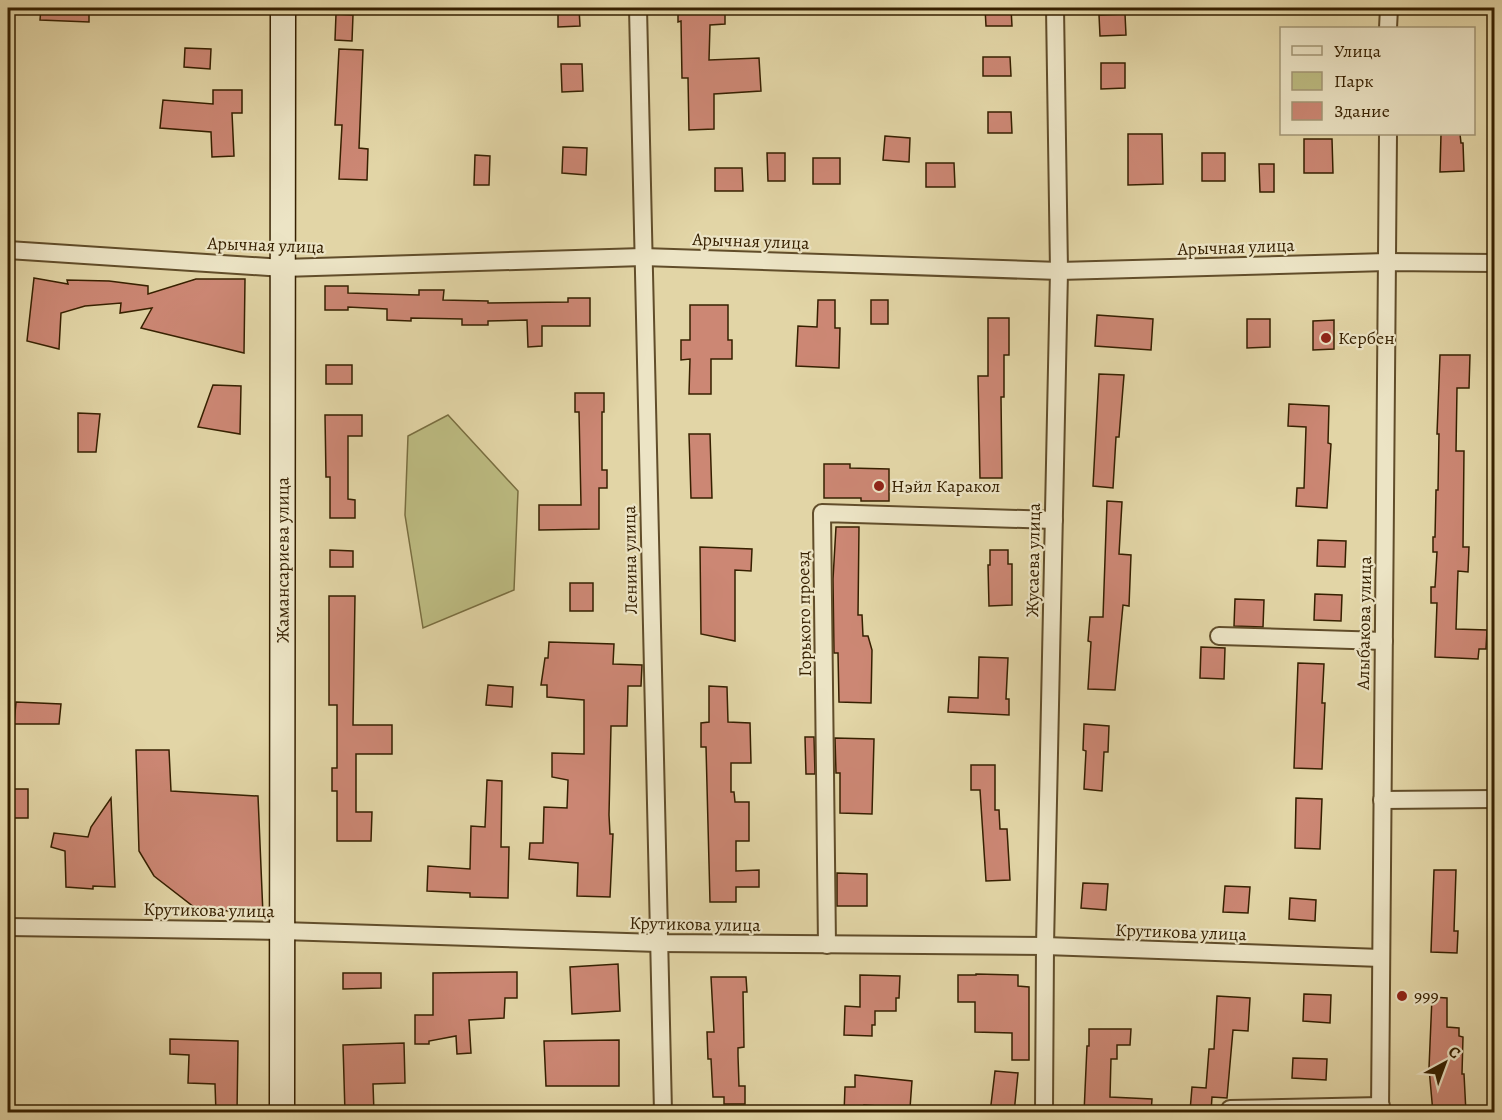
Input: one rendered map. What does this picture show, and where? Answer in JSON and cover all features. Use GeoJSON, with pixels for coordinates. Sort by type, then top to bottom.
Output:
{"type":"FeatureCollection","features":[{"type":"Feature","properties":{"kind":"street","name":"Жамансариева улица"},"geometry":{"type":"LineString","coordinates":[[282,1113],[283,8]]}},
{"type":"Feature","properties":{"kind":"street","name":"Ленина улица"},"geometry":{"type":"LineString","coordinates":[[638,8],[663,1113]]}},
{"type":"Feature","properties":{"kind":"street","name":"Жусаева улица"},"geometry":{"type":"LineString","coordinates":[[1044,1113],[1045,946],[1059,271],[1055,8]]}},
{"type":"Feature","properties":{"kind":"street"},"geometry":{"type":"LineString","coordinates":[[1388,27],[1389,8]]}},
{"type":"Feature","properties":{"kind":"street","name":"Алыбакова улица"},"geometry":{"type":"LineString","coordinates":[[1381,1109],[1388,135]]}},
{"type":"Feature","properties":{"kind":"street","name":"Арычная улица"},"geometry":{"type":"LineString","coordinates":[[8,250],[283,268],[643,257],[1059,271],[1387,262],[1494,263]]}},
{"type":"Feature","properties":{"kind":"street","name":"Горького проезд"},"geometry":{"type":"LineString","coordinates":[[827,945],[822,513],[1054,520]]}},
{"type":"Feature","properties":{"kind":"street"},"geometry":{"type":"LineString","coordinates":[[1219,636],[1384,641]]}},
{"type":"Feature","properties":{"kind":"street"},"geometry":{"type":"LineString","coordinates":[[1382,800],[1494,799]]}},
{"type":"Feature","properties":{"kind":"street","name":"Крутикова улица"},"geometry":{"type":"LineString","coordinates":[[8,927],[282,931],[658,943],[1045,946],[1381,958]]}},
{"type":"Feature","properties":{"kind":"street"},"geometry":{"type":"LineString","coordinates":[[1230,1113],[1230,1109],[1381,1109]]}},
{"type":"Feature","properties":{"kind":"green space"},"geometry":{"type":"Polygon","coordinates":[[[448,415],[518,491],[514,590],[423,628],[405,515],[408,436],[448,415]]]}},
{"type":"Feature","properties":{"kind":"building"},"geometry":{"type":"Polygon","coordinates":[[[41,8],[89,8],[89,22],[40,20],[41,8]]]}},
{"type":"Feature","properties":{"kind":"building"},"geometry":{"type":"Polygon","coordinates":[[[558,8],[579,8],[580,26],[558,27],[558,8]]]}},
{"type":"Feature","properties":{"kind":"building"},"geometry":{"type":"Polygon","coordinates":[[[678,8],[725,8],[725,24],[710,25],[709,60],[759,58],[761,91],[714,94],[714,129],[689,130],[688,78],[682,78],[681,21],[678,22],[678,8]]]}},
{"type":"Feature","properties":{"kind":"building"},"geometry":{"type":"Polygon","coordinates":[[[985,8],[1011,8],[1012,26],[986,26],[985,8]]]}},
{"type":"Feature","properties":{"kind":"building"},"geometry":{"type":"Polygon","coordinates":[[[336,14],[353,15],[352,41],[335,40],[336,14]]]}},
{"type":"Feature","properties":{"kind":"building"},"geometry":{"type":"Polygon","coordinates":[[[1125,14],[1126,35],[1100,36],[1099,15],[1125,14]]]}},
{"type":"Feature","properties":{"kind":"building"},"geometry":{"type":"Polygon","coordinates":[[[185,48],[211,49],[210,69],[184,67],[185,48]]]}},
{"type":"Feature","properties":{"kind":"building"},"geometry":{"type":"Polygon","coordinates":[[[339,49],[363,50],[359,148],[368,149],[367,180],[339,179],[342,125],[335,125],[339,49]]]}},
{"type":"Feature","properties":{"kind":"building"},"geometry":{"type":"Polygon","coordinates":[[[983,57],[1010,57],[1011,76],[983,76],[983,57]]]}},
{"type":"Feature","properties":{"kind":"building"},"geometry":{"type":"Polygon","coordinates":[[[1101,63],[1125,63],[1125,88],[1101,89],[1101,63]]]}},
{"type":"Feature","properties":{"kind":"building"},"geometry":{"type":"Polygon","coordinates":[[[561,64],[582,64],[583,91],[562,92],[561,64]]]}},
{"type":"Feature","properties":{"kind":"building"},"geometry":{"type":"Polygon","coordinates":[[[213,90],[242,90],[242,113],[232,113],[234,156],[212,157],[211,132],[160,128],[163,100],[213,104],[213,90]]]}},
{"type":"Feature","properties":{"kind":"building"},"geometry":{"type":"Polygon","coordinates":[[[988,112],[1011,112],[1012,133],[988,133],[988,112]]]}},
{"type":"Feature","properties":{"kind":"building"},"geometry":{"type":"Polygon","coordinates":[[[1128,134],[1162,134],[1163,184],[1128,185],[1128,134]]]}},
{"type":"Feature","properties":{"kind":"building"},"geometry":{"type":"Polygon","coordinates":[[[1441,135],[1460,135],[1461,143],[1463,143],[1464,171],[1440,172],[1441,135]]]}},
{"type":"Feature","properties":{"kind":"building"},"geometry":{"type":"Polygon","coordinates":[[[885,136],[910,138],[909,162],[883,160],[885,136]]]}},
{"type":"Feature","properties":{"kind":"building"},"geometry":{"type":"Polygon","coordinates":[[[1304,139],[1332,139],[1333,173],[1304,173],[1304,139]]]}},
{"type":"Feature","properties":{"kind":"building"},"geometry":{"type":"Polygon","coordinates":[[[563,147],[587,148],[586,175],[562,173],[563,147]]]}},
{"type":"Feature","properties":{"kind":"building"},"geometry":{"type":"Polygon","coordinates":[[[767,153],[785,153],[785,181],[768,181],[767,153]]]}},
{"type":"Feature","properties":{"kind":"building"},"geometry":{"type":"Polygon","coordinates":[[[1202,153],[1225,153],[1225,181],[1202,181],[1202,153]]]}},
{"type":"Feature","properties":{"kind":"building"},"geometry":{"type":"Polygon","coordinates":[[[475,155],[490,156],[489,185],[474,185],[475,155]]]}},
{"type":"Feature","properties":{"kind":"building"},"geometry":{"type":"Polygon","coordinates":[[[813,158],[840,158],[840,184],[813,184],[813,158]]]}},
{"type":"Feature","properties":{"kind":"building"},"geometry":{"type":"Polygon","coordinates":[[[926,163],[954,163],[955,187],[926,187],[926,163]]]}},
{"type":"Feature","properties":{"kind":"building"},"geometry":{"type":"Polygon","coordinates":[[[1259,164],[1274,164],[1274,192],[1260,192],[1259,164]]]}},
{"type":"Feature","properties":{"kind":"building"},"geometry":{"type":"Polygon","coordinates":[[[715,168],[742,168],[743,191],[715,191],[715,168]]]}},
{"type":"Feature","properties":{"kind":"building"},"geometry":{"type":"Polygon","coordinates":[[[34,278],[68,284],[67,280],[109,281],[148,286],[148,294],[196,279],[245,279],[244,353],[141,328],[152,308],[120,313],[121,303],[85,306],[61,313],[59,349],[27,341],[34,278]]]}},
{"type":"Feature","properties":{"kind":"building"},"geometry":{"type":"Polygon","coordinates":[[[325,286],[348,286],[348,293],[419,295],[419,290],[444,290],[443,300],[488,301],[488,303],[568,302],[568,298],[590,298],[590,326],[542,326],[542,346],[528,347],[527,320],[488,321],[488,325],[462,325],[462,319],[387,320],[387,309],[348,307],[348,310],[325,310],[325,286]]]}},
{"type":"Feature","properties":{"kind":"building"},"geometry":{"type":"Polygon","coordinates":[[[818,300],[835,300],[835,328],[840,328],[839,368],[796,366],[798,326],[817,327],[818,300]]]}},
{"type":"Feature","properties":{"kind":"building"},"geometry":{"type":"Polygon","coordinates":[[[871,300],[888,300],[888,324],[871,324],[871,300]]]}},
{"type":"Feature","properties":{"kind":"building"},"geometry":{"type":"Polygon","coordinates":[[[690,305],[728,305],[728,340],[732,340],[732,359],[711,359],[711,394],[689,394],[690,359],[681,360],[681,340],[690,340],[690,305]]]}},
{"type":"Feature","properties":{"kind":"building"},"geometry":{"type":"Polygon","coordinates":[[[1097,315],[1153,319],[1151,350],[1095,346],[1097,315]]]}},
{"type":"Feature","properties":{"kind":"building"},"geometry":{"type":"Polygon","coordinates":[[[988,318],[1009,318],[1009,355],[1004,355],[1004,397],[1001,397],[1002,478],[980,478],[978,376],[988,376],[988,318]]]}},
{"type":"Feature","properties":{"kind":"building"},"geometry":{"type":"Polygon","coordinates":[[[1247,319],[1270,319],[1270,347],[1247,348],[1247,319]]]}},
{"type":"Feature","properties":{"kind":"building"},"geometry":{"type":"Polygon","coordinates":[[[1334,320],[1334,349],[1313,350],[1313,321],[1334,320]]]}},
{"type":"Feature","properties":{"kind":"building"},"geometry":{"type":"Polygon","coordinates":[[[1440,355],[1470,355],[1469,388],[1457,388],[1456,451],[1464,451],[1463,547],[1469,547],[1468,572],[1458,571],[1456,629],[1487,630],[1486,649],[1479,649],[1478,659],[1435,657],[1437,603],[1431,603],[1431,587],[1435,587],[1437,552],[1433,552],[1433,537],[1435,537],[1436,490],[1438,490],[1439,434],[1437,434],[1440,355]]]}},
{"type":"Feature","properties":{"kind":"building"},"geometry":{"type":"Polygon","coordinates":[[[326,365],[352,365],[352,384],[326,384],[326,365]]]}},
{"type":"Feature","properties":{"kind":"building"},"geometry":{"type":"Polygon","coordinates":[[[1099,374],[1124,375],[1119,437],[1116,437],[1113,488],[1093,486],[1099,374]]]}},
{"type":"Feature","properties":{"kind":"building"},"geometry":{"type":"Polygon","coordinates":[[[213,385],[241,386],[240,434],[198,427],[213,385]]]}},
{"type":"Feature","properties":{"kind":"building"},"geometry":{"type":"Polygon","coordinates":[[[575,393],[604,393],[602,470],[607,470],[607,488],[599,488],[599,529],[539,530],[539,505],[581,505],[579,412],[575,412],[575,393]]]}},
{"type":"Feature","properties":{"kind":"building"},"geometry":{"type":"Polygon","coordinates":[[[1289,404],[1329,406],[1328,443],[1331,444],[1327,508],[1296,506],[1297,488],[1304,488],[1306,427],[1288,426],[1289,404]]]}},
{"type":"Feature","properties":{"kind":"building"},"geometry":{"type":"Polygon","coordinates":[[[78,413],[100,414],[96,452],[78,452],[78,413]]]}},
{"type":"Feature","properties":{"kind":"building"},"geometry":{"type":"Polygon","coordinates":[[[325,415],[362,415],[362,436],[348,436],[348,499],[355,500],[355,518],[330,518],[330,477],[326,477],[325,415]]]}},
{"type":"Feature","properties":{"kind":"building"},"geometry":{"type":"Polygon","coordinates":[[[689,434],[710,434],[712,498],[691,498],[689,434]]]}},
{"type":"Feature","properties":{"kind":"building"},"geometry":{"type":"Polygon","coordinates":[[[824,464],[850,464],[850,468],[889,469],[889,501],[824,498],[824,464]]]}},
{"type":"Feature","properties":{"kind":"building"},"geometry":{"type":"Polygon","coordinates":[[[1107,501],[1122,502],[1119,554],[1131,555],[1129,606],[1123,605],[1115,690],[1088,689],[1090,617],[1103,617],[1107,501]]]}},
{"type":"Feature","properties":{"kind":"building"},"geometry":{"type":"Polygon","coordinates":[[[836,527],[859,527],[858,615],[862,615],[863,636],[868,636],[872,650],[871,703],[839,702],[838,653],[834,653],[833,579],[836,527]]]}},
{"type":"Feature","properties":{"kind":"building"},"geometry":{"type":"Polygon","coordinates":[[[1318,540],[1346,541],[1345,567],[1317,566],[1318,540]]]}},
{"type":"Feature","properties":{"kind":"building"},"geometry":{"type":"Polygon","coordinates":[[[700,547],[752,549],[751,571],[735,570],[735,641],[701,634],[700,547]]]}},
{"type":"Feature","properties":{"kind":"building"},"geometry":{"type":"Polygon","coordinates":[[[330,550],[353,551],[353,567],[330,567],[330,550]]]}},
{"type":"Feature","properties":{"kind":"building"},"geometry":{"type":"Polygon","coordinates":[[[990,550],[1008,550],[1008,564],[1012,564],[1012,605],[989,606],[990,550]]]}},
{"type":"Feature","properties":{"kind":"building"},"geometry":{"type":"Polygon","coordinates":[[[570,583],[593,583],[593,611],[570,611],[570,583]]]}},
{"type":"Feature","properties":{"kind":"building"},"geometry":{"type":"Polygon","coordinates":[[[1315,594],[1342,595],[1341,621],[1314,620],[1315,594]]]}},
{"type":"Feature","properties":{"kind":"building"},"geometry":{"type":"Polygon","coordinates":[[[329,596],[355,596],[353,725],[392,725],[392,754],[356,754],[356,812],[372,812],[371,841],[337,841],[337,791],[332,791],[332,768],[337,768],[337,705],[329,705],[329,596]]]}},
{"type":"Feature","properties":{"kind":"building"},"geometry":{"type":"Polygon","coordinates":[[[1235,599],[1264,600],[1263,627],[1234,626],[1235,599]]]}},
{"type":"Feature","properties":{"kind":"building"},"geometry":{"type":"Polygon","coordinates":[[[549,642],[614,644],[613,664],[642,665],[641,686],[628,686],[627,726],[611,726],[609,815],[610,834],[613,834],[610,897],[577,896],[578,863],[529,859],[530,843],[543,843],[544,807],[567,808],[568,780],[552,777],[552,753],[584,754],[584,700],[547,697],[547,685],[541,685],[545,658],[548,658],[549,642]]]}},
{"type":"Feature","properties":{"kind":"building"},"geometry":{"type":"Polygon","coordinates":[[[1201,647],[1225,648],[1224,679],[1200,678],[1201,647]]]}},
{"type":"Feature","properties":{"kind":"building"},"geometry":{"type":"Polygon","coordinates":[[[979,657],[1008,658],[1006,699],[1009,699],[1009,715],[948,712],[949,697],[978,698],[979,657]]]}},
{"type":"Feature","properties":{"kind":"building"},"geometry":{"type":"Polygon","coordinates":[[[1298,663],[1324,664],[1322,769],[1294,768],[1298,663]]]}},
{"type":"Feature","properties":{"kind":"building"},"geometry":{"type":"Polygon","coordinates":[[[488,685],[513,687],[512,707],[486,705],[488,685]]]}},
{"type":"Feature","properties":{"kind":"building"},"geometry":{"type":"Polygon","coordinates":[[[709,686],[727,687],[728,722],[750,723],[751,763],[731,763],[731,792],[734,792],[735,802],[749,802],[749,841],[736,841],[736,871],[759,870],[759,887],[736,887],[736,902],[710,902],[706,747],[701,747],[701,723],[709,722],[709,686]]]}},
{"type":"Feature","properties":{"kind":"building"},"geometry":{"type":"Polygon","coordinates":[[[16,702],[61,704],[59,724],[14,724],[16,702]]]}},
{"type":"Feature","properties":{"kind":"building"},"geometry":{"type":"Polygon","coordinates":[[[1084,724],[1109,726],[1108,752],[1104,752],[1102,791],[1084,789],[1086,751],[1083,750],[1084,724]]]}},
{"type":"Feature","properties":{"kind":"building"},"geometry":{"type":"Polygon","coordinates":[[[805,737],[814,737],[815,774],[806,774],[805,737]]]}},
{"type":"Feature","properties":{"kind":"building"},"geometry":{"type":"Polygon","coordinates":[[[835,738],[874,739],[872,814],[840,813],[840,773],[836,773],[835,738]]]}},
{"type":"Feature","properties":{"kind":"building"},"geometry":{"type":"Polygon","coordinates":[[[136,750],[169,750],[171,791],[258,796],[263,915],[194,907],[154,876],[139,851],[136,750]]]}},
{"type":"Feature","properties":{"kind":"building"},"geometry":{"type":"Polygon","coordinates":[[[971,765],[995,765],[995,810],[999,810],[1000,829],[1007,829],[1010,880],[986,881],[980,790],[971,790],[971,765]]]}},
{"type":"Feature","properties":{"kind":"building"},"geometry":{"type":"Polygon","coordinates":[[[487,780],[502,781],[501,847],[509,847],[508,898],[470,897],[470,893],[427,891],[428,866],[470,869],[471,826],[485,827],[487,780]]]}},
{"type":"Feature","properties":{"kind":"building"},"geometry":{"type":"Polygon","coordinates":[[[8,789],[28,789],[28,818],[8,818],[8,789]]]}},
{"type":"Feature","properties":{"kind":"building"},"geometry":{"type":"Polygon","coordinates":[[[111,798],[115,887],[93,886],[93,889],[66,887],[65,851],[51,847],[54,833],[88,837],[91,827],[111,798]]]}},
{"type":"Feature","properties":{"kind":"building"},"geometry":{"type":"Polygon","coordinates":[[[1296,798],[1322,799],[1320,849],[1295,848],[1296,798]]]}},
{"type":"Feature","properties":{"kind":"building"},"geometry":{"type":"Polygon","coordinates":[[[1434,870],[1456,870],[1454,931],[1458,931],[1457,953],[1431,952],[1434,870]]]}},
{"type":"Feature","properties":{"kind":"building"},"geometry":{"type":"Polygon","coordinates":[[[837,873],[867,874],[867,906],[837,906],[837,873]]]}},
{"type":"Feature","properties":{"kind":"building"},"geometry":{"type":"Polygon","coordinates":[[[1083,883],[1108,884],[1106,910],[1081,908],[1083,883]]]}},
{"type":"Feature","properties":{"kind":"building"},"geometry":{"type":"Polygon","coordinates":[[[1225,886],[1250,887],[1248,913],[1223,912],[1225,886]]]}},
{"type":"Feature","properties":{"kind":"building"},"geometry":{"type":"Polygon","coordinates":[[[1290,898],[1316,900],[1315,921],[1289,919],[1290,898]]]}},
{"type":"Feature","properties":{"kind":"building"},"geometry":{"type":"Polygon","coordinates":[[[618,964],[620,1011],[572,1014],[570,967],[618,964]]]}},
{"type":"Feature","properties":{"kind":"building"},"geometry":{"type":"Polygon","coordinates":[[[517,972],[517,998],[505,998],[504,1018],[469,1020],[471,1053],[457,1054],[456,1036],[429,1041],[429,1044],[415,1044],[415,1015],[433,1015],[433,973],[517,972]]]}},
{"type":"Feature","properties":{"kind":"building"},"geometry":{"type":"Polygon","coordinates":[[[343,973],[381,973],[381,988],[343,989],[343,973]]]}},
{"type":"Feature","properties":{"kind":"building"},"geometry":{"type":"Polygon","coordinates":[[[860,975],[900,976],[896,1011],[875,1011],[872,1036],[844,1035],[845,1006],[860,1007],[860,975]]]}},
{"type":"Feature","properties":{"kind":"building"},"geometry":{"type":"Polygon","coordinates":[[[958,975],[1018,975],[1018,986],[1029,987],[1029,1060],[1012,1060],[1012,1033],[975,1032],[975,1002],[958,1002],[958,975]]]}},
{"type":"Feature","properties":{"kind":"building"},"geometry":{"type":"Polygon","coordinates":[[[711,977],[746,977],[747,992],[743,992],[744,1047],[738,1048],[739,1086],[745,1086],[745,1104],[724,1104],[724,1097],[713,1097],[707,1032],[714,1032],[711,977]]]}},
{"type":"Feature","properties":{"kind":"building"},"geometry":{"type":"Polygon","coordinates":[[[1304,994],[1331,995],[1330,1023],[1303,1021],[1304,994]]]}},
{"type":"Feature","properties":{"kind":"building"},"geometry":{"type":"Polygon","coordinates":[[[1217,996],[1250,998],[1248,1031],[1233,1030],[1227,1098],[1212,1097],[1211,1112],[1190,1111],[1192,1087],[1206,1088],[1209,1049],[1214,1049],[1217,996]]]}},
{"type":"Feature","properties":{"kind":"building"},"geometry":{"type":"Polygon","coordinates":[[[1432,997],[1447,998],[1447,1027],[1459,1028],[1459,1036],[1463,1037],[1462,1074],[1464,1074],[1466,1113],[1433,1113],[1429,1068],[1432,997]]]}},
{"type":"Feature","properties":{"kind":"building"},"geometry":{"type":"Polygon","coordinates":[[[1089,1029],[1131,1029],[1130,1045],[1117,1045],[1117,1059],[1111,1059],[1110,1097],[1152,1099],[1151,1113],[1084,1113],[1089,1029]]]}},
{"type":"Feature","properties":{"kind":"building"},"geometry":{"type":"Polygon","coordinates":[[[170,1039],[238,1041],[237,1113],[216,1113],[215,1084],[188,1083],[189,1055],[170,1054],[170,1039]]]}},
{"type":"Feature","properties":{"kind":"building"},"geometry":{"type":"Polygon","coordinates":[[[619,1040],[619,1086],[546,1086],[544,1041],[619,1040]]]}},
{"type":"Feature","properties":{"kind":"building"},"geometry":{"type":"Polygon","coordinates":[[[404,1043],[405,1083],[373,1084],[374,1113],[345,1113],[343,1045],[404,1043]]]}},
{"type":"Feature","properties":{"kind":"building"},"geometry":{"type":"Polygon","coordinates":[[[1293,1058],[1327,1059],[1326,1080],[1292,1078],[1293,1058]]]}},
{"type":"Feature","properties":{"kind":"building"},"geometry":{"type":"Polygon","coordinates":[[[995,1071],[1018,1073],[1014,1113],[990,1113],[995,1071]]]}},
{"type":"Feature","properties":{"kind":"building"},"geometry":{"type":"Polygon","coordinates":[[[855,1075],[912,1081],[910,1108],[864,1105],[864,1113],[844,1113],[845,1087],[855,1087],[855,1075]]]}},
{"type":"Feature","properties":{"kind":"place","name":"Кербен"},"geometry":{"type":"Point","coordinates":[1326,338]}},
{"type":"Feature","properties":{"kind":"place","name":"Нэйл Каракол"},"geometry":{"type":"Point","coordinates":[879,486]}},
{"type":"Feature","properties":{"kind":"place","name":"999"},"geometry":{"type":"Point","coordinates":[1402,996]}}]}
